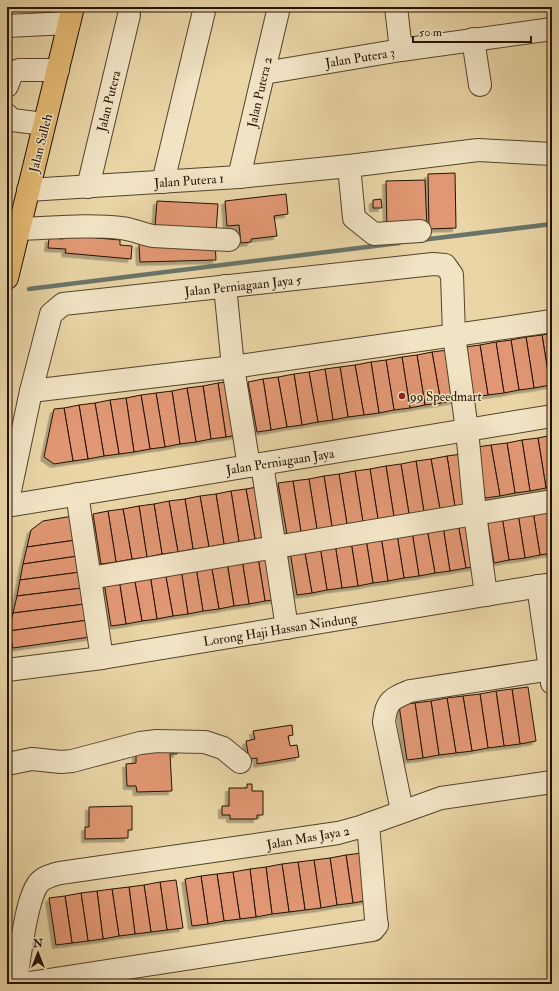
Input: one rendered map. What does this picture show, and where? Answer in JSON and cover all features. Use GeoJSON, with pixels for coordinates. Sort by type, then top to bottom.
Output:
{"type":"FeatureCollection","features":[{"type":"Feature","properties":{"kind":"main road","name":"Jalan Salleh"},"geometry":{"type":"LineString","coordinates":[[8,267],[19,229],[71,15]]}},
{"type":"Feature","properties":{"kind":"street"},"geometry":{"type":"LineString","coordinates":[[163,182],[205,7]]}},
{"type":"Feature","properties":{"kind":"street","name":"Jalan Putera 2"},"geometry":{"type":"LineString","coordinates":[[239,177],[279,7]]}},
{"type":"Feature","properties":{"kind":"street"},"geometry":{"type":"LineString","coordinates":[[396,7],[401,50]]}},
{"type":"Feature","properties":{"kind":"street"},"geometry":{"type":"LineString","coordinates":[[7,26],[71,15]]}},
{"type":"Feature","properties":{"kind":"street","name":"Jalan Putera"},"geometry":{"type":"LineString","coordinates":[[88,187],[129,15]]}},
{"type":"Feature","properties":{"kind":"street","name":"Jalan Putera 3"},"geometry":{"type":"LineString","coordinates":[[264,72],[473,39],[552,29]]}},
{"type":"Feature","properties":{"kind":"street"},"geometry":{"type":"LineString","coordinates":[[473,39],[480,84]]}},
{"type":"Feature","properties":{"kind":"street"},"geometry":{"type":"LineString","coordinates":[[7,86],[12,73],[18,70],[58,70]]}},
{"type":"Feature","properties":{"kind":"street"},"geometry":{"type":"LineString","coordinates":[[7,116],[12,120],[44,124]]}},
{"type":"Feature","properties":{"kind":"street","name":"Jalan Putera 1"},"geometry":{"type":"LineString","coordinates":[[28,190],[239,177],[348,166],[478,150],[552,154]]}},
{"type":"Feature","properties":{"kind":"street"},"geometry":{"type":"LineString","coordinates":[[348,166],[354,218],[374,234],[420,231]]}},
{"type":"Feature","properties":{"kind":"street"},"geometry":{"type":"LineString","coordinates":[[19,229],[114,227],[130,229],[144,235],[228,240]]}},
{"type":"Feature","properties":{"kind":"street","name":"Jalan Perniagaan Jaya 5"},"geometry":{"type":"LineString","coordinates":[[7,505],[31,391],[51,314],[63,304],[433,264],[445,265],[452,275],[454,334]]}},
{"type":"Feature","properties":{"kind":"street"},"geometry":{"type":"LineString","coordinates":[[225,286],[233,367],[273,547],[287,628]]}},
{"type":"Feature","properties":{"kind":"street"},"geometry":{"type":"LineString","coordinates":[[31,391],[233,367],[552,321]]}},
{"type":"Feature","properties":{"kind":"street"},"geometry":{"type":"LineString","coordinates":[[454,334],[467,430],[475,514],[486,595]]}},
{"type":"Feature","properties":{"kind":"street","name":"Jalan Perniagaan Jaya"},"geometry":{"type":"LineString","coordinates":[[7,505],[552,416]]}},
{"type":"Feature","properties":{"kind":"street"},"geometry":{"type":"LineString","coordinates":[[77,494],[102,658]]}},
{"type":"Feature","properties":{"kind":"street"},"geometry":{"type":"LineString","coordinates":[[90,578],[552,501]]}},
{"type":"Feature","properties":{"kind":"street"},"geometry":{"type":"LineString","coordinates":[[402,811],[384,722],[386,707],[393,698],[410,692],[551,674],[545,585]]}},
{"type":"Feature","properties":{"kind":"street","name":"Lorong Haji Hassan Nindung"},"geometry":{"type":"LineString","coordinates":[[7,670],[102,658],[545,585]]}},
{"type":"Feature","properties":{"kind":"street"},"geometry":{"type":"LineString","coordinates":[[7,764],[32,759],[60,762],[72,761],[140,743],[157,741],[205,742],[223,748],[240,762]]}},
{"type":"Feature","properties":{"kind":"street","name":"Jalan Mas Jaya 2"},"geometry":{"type":"LineString","coordinates":[[368,824],[377,925],[373,930],[29,984],[22,982],[18,972],[31,900],[38,884],[47,876],[331,834],[368,824],[441,798],[552,782]]}},
{"type":"Feature","properties":{"kind":"building"},"geometry":{"type":"Polygon","coordinates":[[[455,173],[456,228],[429,229],[428,174],[455,173]]]}},
{"type":"Feature","properties":{"kind":"building"},"geometry":{"type":"Polygon","coordinates":[[[425,180],[427,229],[387,230],[386,181],[425,180]]]}},
{"type":"Feature","properties":{"kind":"building"},"geometry":{"type":"Polygon","coordinates":[[[286,194],[288,214],[274,216],[277,236],[251,239],[251,242],[241,243],[239,225],[227,226],[225,201],[286,194]]]}},
{"type":"Feature","properties":{"kind":"building"},"geometry":{"type":"Polygon","coordinates":[[[381,199],[382,208],[373,208],[373,200],[381,199]]]}},
{"type":"Feature","properties":{"kind":"building"},"geometry":{"type":"Polygon","coordinates":[[[157,201],[218,204],[216,232],[155,227],[157,201]]]}},
{"type":"Feature","properties":{"kind":"building"},"geometry":{"type":"Polygon","coordinates":[[[64,235],[120,240],[120,245],[132,246],[131,259],[65,253],[66,249],[48,248],[49,238],[63,239],[64,235]]]}},
{"type":"Feature","properties":{"kind":"building"},"geometry":{"type":"Polygon","coordinates":[[[215,242],[216,260],[140,262],[139,244],[215,242]]]}},
{"type":"Feature","properties":{"kind":"building"},"geometry":{"type":"Polygon","coordinates":[[[552,333],[552,385],[550,385],[542,335],[552,333]]]}},
{"type":"Feature","properties":{"kind":"building"},"geometry":{"type":"Polygon","coordinates":[[[542,335],[550,385],[534,388],[526,337],[542,335]]]}},
{"type":"Feature","properties":{"kind":"building"},"geometry":{"type":"Polygon","coordinates":[[[526,337],[534,388],[519,390],[511,340],[526,337]]]}},
{"type":"Feature","properties":{"kind":"building"},"geometry":{"type":"Polygon","coordinates":[[[511,340],[519,390],[504,393],[496,342],[511,340]]]}},
{"type":"Feature","properties":{"kind":"building"},"geometry":{"type":"Polygon","coordinates":[[[496,342],[504,393],[488,395],[480,345],[496,342]]]}},
{"type":"Feature","properties":{"kind":"building"},"geometry":{"type":"Polygon","coordinates":[[[480,345],[488,395],[473,397],[465,347],[480,345]]]}},
{"type":"Feature","properties":{"kind":"building"},"geometry":{"type":"Polygon","coordinates":[[[448,350],[456,400],[441,403],[432,352],[448,350]]]}},
{"type":"Feature","properties":{"kind":"building"},"geometry":{"type":"Polygon","coordinates":[[[432,352],[441,403],[425,405],[417,355],[432,352]]]}},
{"type":"Feature","properties":{"kind":"building"},"geometry":{"type":"Polygon","coordinates":[[[417,355],[425,405],[410,408],[402,357],[417,355]]]}},
{"type":"Feature","properties":{"kind":"building"},"geometry":{"type":"Polygon","coordinates":[[[402,357],[410,408],[394,410],[386,360],[402,357]]]}},
{"type":"Feature","properties":{"kind":"building"},"geometry":{"type":"Polygon","coordinates":[[[386,360],[394,410],[379,413],[371,362],[386,360]]]}},
{"type":"Feature","properties":{"kind":"building"},"geometry":{"type":"Polygon","coordinates":[[[371,362],[379,413],[364,415],[355,365],[371,362]]]}},
{"type":"Feature","properties":{"kind":"building"},"geometry":{"type":"Polygon","coordinates":[[[355,365],[364,415],[348,417],[340,367],[355,365]]]}},
{"type":"Feature","properties":{"kind":"building"},"geometry":{"type":"Polygon","coordinates":[[[340,367],[348,417],[333,420],[325,369],[340,367]]]}},
{"type":"Feature","properties":{"kind":"building"},"geometry":{"type":"Polygon","coordinates":[[[325,369],[333,420],[318,422],[309,372],[325,369]]]}},
{"type":"Feature","properties":{"kind":"building"},"geometry":{"type":"Polygon","coordinates":[[[309,372],[318,422],[302,425],[294,374],[309,372]]]}},
{"type":"Feature","properties":{"kind":"building"},"geometry":{"type":"Polygon","coordinates":[[[294,374],[302,425],[287,427],[278,377],[294,374]]]}},
{"type":"Feature","properties":{"kind":"building"},"geometry":{"type":"Polygon","coordinates":[[[278,377],[287,427],[271,430],[263,379],[278,377]]]}},
{"type":"Feature","properties":{"kind":"building"},"geometry":{"type":"Polygon","coordinates":[[[263,379],[271,430],[257,432],[248,382],[263,379]]]}},
{"type":"Feature","properties":{"kind":"building"},"geometry":{"type":"Polygon","coordinates":[[[233,381],[242,434],[226,437],[218,383],[233,381]]]}},
{"type":"Feature","properties":{"kind":"building"},"geometry":{"type":"Polygon","coordinates":[[[218,383],[226,437],[211,439],[203,386],[218,383]]]}},
{"type":"Feature","properties":{"kind":"building"},"geometry":{"type":"Polygon","coordinates":[[[203,386],[211,439],[196,442],[187,388],[203,386]]]}},
{"type":"Feature","properties":{"kind":"building"},"geometry":{"type":"Polygon","coordinates":[[[187,388],[196,442],[180,444],[172,391],[187,388]]]}},
{"type":"Feature","properties":{"kind":"building"},"geometry":{"type":"Polygon","coordinates":[[[172,391],[180,444],[165,447],[156,393],[172,391]]]}},
{"type":"Feature","properties":{"kind":"building"},"geometry":{"type":"Polygon","coordinates":[[[156,393],[165,447],[150,449],[141,395],[156,393]]]}},
{"type":"Feature","properties":{"kind":"building"},"geometry":{"type":"Polygon","coordinates":[[[141,395],[150,449],[134,452],[126,398],[141,395]]]}},
{"type":"Feature","properties":{"kind":"building"},"geometry":{"type":"Polygon","coordinates":[[[126,398],[134,452],[119,454],[110,400],[126,398]]]}},
{"type":"Feature","properties":{"kind":"building"},"geometry":{"type":"Polygon","coordinates":[[[110,400],[119,454],[104,456],[95,403],[110,400]]]}},
{"type":"Feature","properties":{"kind":"building"},"geometry":{"type":"Polygon","coordinates":[[[95,403],[104,456],[88,459],[79,405],[95,403]]]}},
{"type":"Feature","properties":{"kind":"building"},"geometry":{"type":"Polygon","coordinates":[[[79,405],[88,459],[73,461],[64,408],[79,405]]]}},
{"type":"Feature","properties":{"kind":"building"},"geometry":{"type":"Polygon","coordinates":[[[64,408],[73,461],[54,464],[44,457],[54,409],[64,408]]]}},
{"type":"Feature","properties":{"kind":"building"},"geometry":{"type":"Polygon","coordinates":[[[552,435],[552,487],[546,488],[538,438],[552,435]]]}},
{"type":"Feature","properties":{"kind":"building"},"geometry":{"type":"Polygon","coordinates":[[[538,438],[546,488],[530,491],[522,440],[538,438]]]}},
{"type":"Feature","properties":{"kind":"building"},"geometry":{"type":"Polygon","coordinates":[[[522,440],[530,491],[515,493],[507,443],[522,440]]]}},
{"type":"Feature","properties":{"kind":"building"},"geometry":{"type":"Polygon","coordinates":[[[507,443],[515,493],[500,496],[491,445],[507,443]]]}},
{"type":"Feature","properties":{"kind":"building"},"geometry":{"type":"Polygon","coordinates":[[[491,445],[500,496],[485,498],[477,447],[491,445]]]}},
{"type":"Feature","properties":{"kind":"building"},"geometry":{"type":"Polygon","coordinates":[[[462,454],[471,504],[455,507],[447,456],[462,454]]]}},
{"type":"Feature","properties":{"kind":"building"},"geometry":{"type":"Polygon","coordinates":[[[447,456],[455,507],[440,509],[431,459],[447,456]]]}},
{"type":"Feature","properties":{"kind":"building"},"geometry":{"type":"Polygon","coordinates":[[[431,459],[440,509],[424,512],[416,461],[431,459]]]}},
{"type":"Feature","properties":{"kind":"building"},"geometry":{"type":"Polygon","coordinates":[[[416,461],[424,512],[409,514],[401,464],[416,461]]]}},
{"type":"Feature","properties":{"kind":"building"},"geometry":{"type":"Polygon","coordinates":[[[401,464],[409,514],[394,517],[386,466],[401,464]]]}},
{"type":"Feature","properties":{"kind":"building"},"geometry":{"type":"Polygon","coordinates":[[[386,466],[394,517],[378,519],[370,469],[386,466]]]}},
{"type":"Feature","properties":{"kind":"building"},"geometry":{"type":"Polygon","coordinates":[[[370,469],[378,519],[363,522],[355,471],[370,469]]]}},
{"type":"Feature","properties":{"kind":"building"},"geometry":{"type":"Polygon","coordinates":[[[355,471],[363,522],[347,524],[339,474],[355,471]]]}},
{"type":"Feature","properties":{"kind":"building"},"geometry":{"type":"Polygon","coordinates":[[[339,474],[347,524],[332,527],[324,476],[339,474]]]}},
{"type":"Feature","properties":{"kind":"building"},"geometry":{"type":"Polygon","coordinates":[[[324,476],[332,527],[317,529],[309,479],[324,476]]]}},
{"type":"Feature","properties":{"kind":"building"},"geometry":{"type":"Polygon","coordinates":[[[309,479],[317,529],[301,532],[293,481],[309,479]]]}},
{"type":"Feature","properties":{"kind":"building"},"geometry":{"type":"Polygon","coordinates":[[[293,481],[301,532],[287,534],[278,483],[293,481]]]}},
{"type":"Feature","properties":{"kind":"building"},"geometry":{"type":"Polygon","coordinates":[[[262,486],[270,537],[255,539],[246,489],[262,486]]]}},
{"type":"Feature","properties":{"kind":"building"},"geometry":{"type":"Polygon","coordinates":[[[246,489],[255,539],[239,542],[231,491],[246,489]]]}},
{"type":"Feature","properties":{"kind":"building"},"geometry":{"type":"Polygon","coordinates":[[[231,491],[239,542],[224,544],[216,494],[231,491]]]}},
{"type":"Feature","properties":{"kind":"building"},"geometry":{"type":"Polygon","coordinates":[[[216,494],[224,544],[209,547],[200,496],[216,494]]]}},
{"type":"Feature","properties":{"kind":"building"},"geometry":{"type":"Polygon","coordinates":[[[200,496],[209,547],[193,549],[185,499],[200,496]]]}},
{"type":"Feature","properties":{"kind":"building"},"geometry":{"type":"Polygon","coordinates":[[[185,499],[193,549],[178,552],[169,501],[185,499]]]}},
{"type":"Feature","properties":{"kind":"building"},"geometry":{"type":"Polygon","coordinates":[[[169,501],[178,552],[162,554],[154,504],[169,501]]]}},
{"type":"Feature","properties":{"kind":"building"},"geometry":{"type":"Polygon","coordinates":[[[552,501],[552,532],[547,502],[552,501]]]}},
{"type":"Feature","properties":{"kind":"building"},"geometry":{"type":"Polygon","coordinates":[[[547,502],[552,532],[552,553],[540,555],[532,505],[547,502]]]}},
{"type":"Feature","properties":{"kind":"building"},"geometry":{"type":"Polygon","coordinates":[[[154,504],[162,554],[147,557],[139,506],[154,504]]]}},
{"type":"Feature","properties":{"kind":"building"},"geometry":{"type":"Polygon","coordinates":[[[532,505],[540,555],[525,558],[517,507],[532,505]]]}},
{"type":"Feature","properties":{"kind":"building"},"geometry":{"type":"Polygon","coordinates":[[[139,506],[147,557],[132,559],[123,509],[139,506]]]}},
{"type":"Feature","properties":{"kind":"building"},"geometry":{"type":"Polygon","coordinates":[[[517,507],[525,558],[509,560],[501,510],[517,507]]]}},
{"type":"Feature","properties":{"kind":"building"},"geometry":{"type":"Polygon","coordinates":[[[123,509],[132,559],[116,562],[108,511],[123,509]]]}},
{"type":"Feature","properties":{"kind":"building"},"geometry":{"type":"Polygon","coordinates":[[[501,510],[509,560],[494,563],[486,512],[501,510]]]}},
{"type":"Feature","properties":{"kind":"building"},"geometry":{"type":"Polygon","coordinates":[[[108,511],[116,562],[101,564],[93,514],[108,511]]]}},
{"type":"Feature","properties":{"kind":"building"},"geometry":{"type":"Polygon","coordinates":[[[79,515],[83,539],[27,547],[31,530],[43,521],[79,515]]]}},
{"type":"Feature","properties":{"kind":"building"},"geometry":{"type":"Polygon","coordinates":[[[473,515],[481,566],[466,568],[457,518],[473,515]]]}},
{"type":"Feature","properties":{"kind":"building"},"geometry":{"type":"Polygon","coordinates":[[[457,518],[466,568],[450,571],[442,520],[457,518]]]}},
{"type":"Feature","properties":{"kind":"building"},"geometry":{"type":"Polygon","coordinates":[[[442,520],[450,571],[435,573],[426,523],[442,520]]]}},
{"type":"Feature","properties":{"kind":"building"},"geometry":{"type":"Polygon","coordinates":[[[426,523],[435,573],[419,576],[411,525],[426,523]]]}},
{"type":"Feature","properties":{"kind":"building"},"geometry":{"type":"Polygon","coordinates":[[[411,525],[419,576],[404,578],[396,528],[411,525]]]}},
{"type":"Feature","properties":{"kind":"building"},"geometry":{"type":"Polygon","coordinates":[[[396,528],[404,578],[388,581],[380,530],[396,528]]]}},
{"type":"Feature","properties":{"kind":"building"},"geometry":{"type":"Polygon","coordinates":[[[380,530],[388,581],[373,583],[365,533],[380,530]]]}},
{"type":"Feature","properties":{"kind":"building"},"geometry":{"type":"Polygon","coordinates":[[[365,533],[373,583],[358,586],[350,535],[365,533]]]}},
{"type":"Feature","properties":{"kind":"building"},"geometry":{"type":"Polygon","coordinates":[[[350,535],[358,586],[342,588],[334,538],[350,535]]]}},
{"type":"Feature","properties":{"kind":"building"},"geometry":{"type":"Polygon","coordinates":[[[334,538],[342,588],[327,590],[319,540],[334,538]]]}},
{"type":"Feature","properties":{"kind":"building"},"geometry":{"type":"Polygon","coordinates":[[[83,539],[85,555],[23,564],[27,547],[83,539]]]}},
{"type":"Feature","properties":{"kind":"building"},"geometry":{"type":"Polygon","coordinates":[[[319,540],[327,590],[312,593],[303,542],[319,540]]]}},
{"type":"Feature","properties":{"kind":"building"},"geometry":{"type":"Polygon","coordinates":[[[303,542],[312,593],[297,595],[289,545],[303,542]]]}},
{"type":"Feature","properties":{"kind":"building"},"geometry":{"type":"Polygon","coordinates":[[[272,548],[280,599],[265,601],[257,551],[272,548]]]}},
{"type":"Feature","properties":{"kind":"building"},"geometry":{"type":"Polygon","coordinates":[[[257,551],[265,601],[249,604],[241,553],[257,551]]]}},
{"type":"Feature","properties":{"kind":"building"},"geometry":{"type":"Polygon","coordinates":[[[241,553],[249,604],[234,606],[226,556],[241,553]]]}},
{"type":"Feature","properties":{"kind":"building"},"geometry":{"type":"Polygon","coordinates":[[[85,555],[88,571],[20,580],[23,564],[85,555]]]}},
{"type":"Feature","properties":{"kind":"building"},"geometry":{"type":"Polygon","coordinates":[[[226,556],[234,606],[219,609],[210,558],[226,556]]]}},
{"type":"Feature","properties":{"kind":"building"},"geometry":{"type":"Polygon","coordinates":[[[210,558],[219,609],[203,611],[195,561],[210,558]]]}},
{"type":"Feature","properties":{"kind":"building"},"geometry":{"type":"Polygon","coordinates":[[[195,561],[203,611],[188,614],[180,563],[195,561]]]}},
{"type":"Feature","properties":{"kind":"building"},"geometry":{"type":"Polygon","coordinates":[[[180,563],[188,614],[173,616],[164,566],[180,563]]]}},
{"type":"Feature","properties":{"kind":"building"},"geometry":{"type":"Polygon","coordinates":[[[164,566],[173,616],[157,619],[149,568],[164,566]]]}},
{"type":"Feature","properties":{"kind":"building"},"geometry":{"type":"Polygon","coordinates":[[[149,568],[157,619],[142,621],[133,571],[149,568]]]}},
{"type":"Feature","properties":{"kind":"building"},"geometry":{"type":"Polygon","coordinates":[[[88,571],[90,587],[17,596],[20,580],[88,571]]]}},
{"type":"Feature","properties":{"kind":"building"},"geometry":{"type":"Polygon","coordinates":[[[133,571],[142,621],[126,624],[118,573],[133,571]]]}},
{"type":"Feature","properties":{"kind":"building"},"geometry":{"type":"Polygon","coordinates":[[[118,573],[126,624],[111,626],[103,576],[118,573]]]}},
{"type":"Feature","properties":{"kind":"building"},"geometry":{"type":"Polygon","coordinates":[[[90,587],[93,603],[13,613],[17,596],[90,587]]]}},
{"type":"Feature","properties":{"kind":"building"},"geometry":{"type":"Polygon","coordinates":[[[93,603],[95,619],[9,631],[13,613],[93,603]]]}},
{"type":"Feature","properties":{"kind":"building"},"geometry":{"type":"Polygon","coordinates":[[[88,620],[90,637],[13,648],[9,631],[88,620]]]}},
{"type":"Feature","properties":{"kind":"building"},"geometry":{"type":"Polygon","coordinates":[[[528,687],[536,741],[520,744],[512,689],[528,687]]]}},
{"type":"Feature","properties":{"kind":"building"},"geometry":{"type":"Polygon","coordinates":[[[512,689],[520,744],[504,746],[496,691],[512,689]]]}},
{"type":"Feature","properties":{"kind":"building"},"geometry":{"type":"Polygon","coordinates":[[[496,691],[504,746],[488,748],[480,694],[496,691]]]}},
{"type":"Feature","properties":{"kind":"building"},"geometry":{"type":"Polygon","coordinates":[[[480,694],[488,748],[472,751],[463,696],[480,694]]]}},
{"type":"Feature","properties":{"kind":"building"},"geometry":{"type":"Polygon","coordinates":[[[463,696],[472,751],[456,753],[447,698],[463,696]]]}},
{"type":"Feature","properties":{"kind":"building"},"geometry":{"type":"Polygon","coordinates":[[[447,698],[456,753],[439,755],[431,701],[447,698]]]}},
{"type":"Feature","properties":{"kind":"building"},"geometry":{"type":"Polygon","coordinates":[[[431,701],[439,755],[423,758],[415,703],[431,701]]]}},
{"type":"Feature","properties":{"kind":"building"},"geometry":{"type":"Polygon","coordinates":[[[415,703],[423,758],[407,760],[399,705],[415,703]]]}},
{"type":"Feature","properties":{"kind":"building"},"geometry":{"type":"Polygon","coordinates":[[[292,725],[293,735],[288,736],[290,746],[297,745],[299,757],[257,764],[257,758],[249,759],[246,741],[255,739],[253,731],[292,725]]]}},
{"type":"Feature","properties":{"kind":"building"},"geometry":{"type":"Polygon","coordinates":[[[176,745],[177,754],[170,754],[172,791],[137,792],[136,786],[127,786],[126,764],[136,763],[136,754],[176,745]]]}},
{"type":"Feature","properties":{"kind":"building"},"geometry":{"type":"Polygon","coordinates":[[[247,784],[252,784],[252,791],[263,791],[263,815],[257,815],[257,819],[230,819],[230,815],[222,815],[222,806],[229,806],[229,788],[247,788],[247,784]]]}},
{"type":"Feature","properties":{"kind":"building"},"geometry":{"type":"Polygon","coordinates":[[[132,806],[132,830],[128,830],[128,838],[85,839],[85,827],[89,827],[89,807],[132,806]]]}},
{"type":"Feature","properties":{"kind":"building"},"geometry":{"type":"Polygon","coordinates":[[[362,853],[369,900],[353,903],[346,855],[362,853]]]}},
{"type":"Feature","properties":{"kind":"building"},"geometry":{"type":"Polygon","coordinates":[[[346,855],[353,903],[337,905],[330,858],[346,855]]]}},
{"type":"Feature","properties":{"kind":"building"},"geometry":{"type":"Polygon","coordinates":[[[330,858],[337,905],[321,908],[314,860],[330,858]]]}},
{"type":"Feature","properties":{"kind":"building"},"geometry":{"type":"Polygon","coordinates":[[[314,860],[321,908],[305,910],[298,862],[314,860]]]}},
{"type":"Feature","properties":{"kind":"building"},"geometry":{"type":"Polygon","coordinates":[[[298,862],[305,910],[289,912],[282,864],[298,862]]]}},
{"type":"Feature","properties":{"kind":"building"},"geometry":{"type":"Polygon","coordinates":[[[282,864],[289,912],[272,914],[266,867],[282,864]]]}},
{"type":"Feature","properties":{"kind":"building"},"geometry":{"type":"Polygon","coordinates":[[[266,867],[272,914],[256,917],[250,869],[266,867]]]}},
{"type":"Feature","properties":{"kind":"building"},"geometry":{"type":"Polygon","coordinates":[[[250,869],[256,917],[240,919],[233,872],[250,869]]]}},
{"type":"Feature","properties":{"kind":"building"},"geometry":{"type":"Polygon","coordinates":[[[233,872],[240,919],[224,921],[217,874],[233,872]]]}},
{"type":"Feature","properties":{"kind":"building"},"geometry":{"type":"Polygon","coordinates":[[[217,874],[224,921],[208,924],[201,876],[217,874]]]}},
{"type":"Feature","properties":{"kind":"building"},"geometry":{"type":"Polygon","coordinates":[[[201,876],[208,924],[192,926],[185,879],[201,876]]]}},
{"type":"Feature","properties":{"kind":"building"},"geometry":{"type":"Polygon","coordinates":[[[176,880],[183,928],[167,930],[160,882],[176,880]]]}},
{"type":"Feature","properties":{"kind":"building"},"geometry":{"type":"Polygon","coordinates":[[[160,882],[167,930],[151,932],[144,885],[160,882]]]}},
{"type":"Feature","properties":{"kind":"building"},"geometry":{"type":"Polygon","coordinates":[[[144,885],[151,932],[135,934],[129,887],[144,885]]]}},
{"type":"Feature","properties":{"kind":"building"},"geometry":{"type":"Polygon","coordinates":[[[129,887],[135,934],[119,936],[112,889],[129,887]]]}},
{"type":"Feature","properties":{"kind":"building"},"geometry":{"type":"Polygon","coordinates":[[[112,889],[119,936],[103,939],[97,891],[112,889]]]}},
{"type":"Feature","properties":{"kind":"building"},"geometry":{"type":"Polygon","coordinates":[[[97,891],[103,939],[88,941],[81,893],[97,891]]]}},
{"type":"Feature","properties":{"kind":"building"},"geometry":{"type":"Polygon","coordinates":[[[81,893],[88,941],[72,943],[65,896],[81,893]]]}},
{"type":"Feature","properties":{"kind":"building"},"geometry":{"type":"Polygon","coordinates":[[[65,896],[72,943],[56,945],[49,898],[65,896]]]}},
{"type":"Feature","properties":{"kind":"waterway"},"geometry":{"type":"LineString","coordinates":[[421,240],[552,224]]}},
{"type":"Feature","properties":{"kind":"waterway"},"geometry":{"type":"LineString","coordinates":[[29,289],[399,243]]}},
{"type":"Feature","properties":{"kind":"place","name":"99 Speedmart"},"geometry":{"type":"Point","coordinates":[402,396]}}]}
